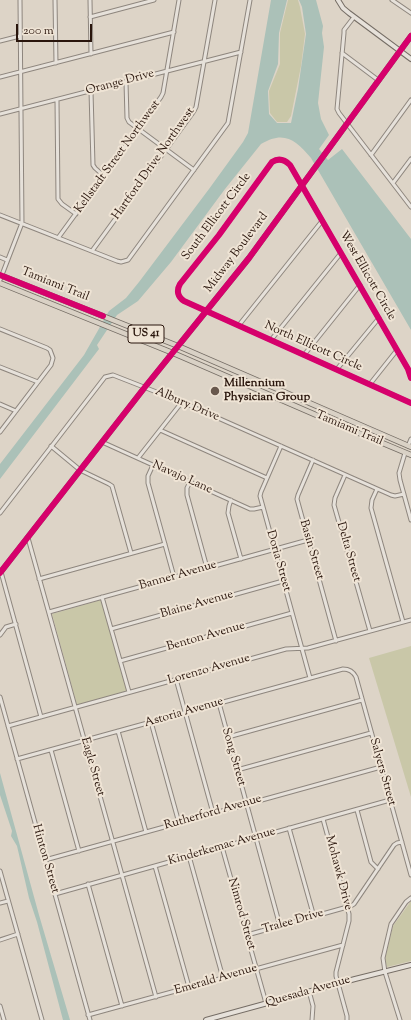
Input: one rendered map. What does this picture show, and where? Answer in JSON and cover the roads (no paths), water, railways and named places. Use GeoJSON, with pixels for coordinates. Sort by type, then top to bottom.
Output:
{"type":"FeatureCollection","features":[{"type":"Feature","properties":{"kind":"main road","name":"Tamiami Trail"},"geometry":{"type":"LineString","coordinates":[[0,277],[178,346],[410,448]]}},
{"type":"Feature","properties":{"kind":"main road","name":"Tamiami Trail"},"geometry":{"type":"LineString","coordinates":[[0,283],[173,353],[411,455]]}},
{"type":"Feature","properties":{"kind":"main road"},"geometry":{"type":"LineString","coordinates":[[391,447],[410,448]]}},
{"type":"Feature","properties":{"kind":"main road"},"geometry":{"type":"LineString","coordinates":[[406,453],[410,448]]}},
{"type":"Feature","properties":{"kind":"street"},"geometry":{"type":"LineString","coordinates":[[0,277],[22,223],[20,0]]}},
{"type":"Feature","properties":{"kind":"street"},"geometry":{"type":"LineString","coordinates":[[56,0],[56,63]]}},
{"type":"Feature","properties":{"kind":"street"},"geometry":{"type":"LineString","coordinates":[[90,0],[91,54]]}},
{"type":"Feature","properties":{"kind":"street"},"geometry":{"type":"LineString","coordinates":[[90,16],[154,0]]}},
{"type":"Feature","properties":{"kind":"street","name":"Kellstadt Street Northwest"},"geometry":{"type":"LineString","coordinates":[[58,238],[161,97],[163,93],[179,0]]}},
{"type":"Feature","properties":{"kind":"street","name":"Hartford Drive Northwest"},"geometry":{"type":"LineString","coordinates":[[92,251],[196,107],[215,0]]}},
{"type":"Feature","properties":{"kind":"street"},"geometry":{"type":"LineString","coordinates":[[0,215],[117,261],[124,262],[130,257],[228,123],[250,0]]}},
{"type":"Feature","properties":{"kind":"street"},"geometry":{"type":"LineString","coordinates":[[338,0],[343,8],[354,17],[411,59]]}},
{"type":"Feature","properties":{"kind":"street"},"geometry":{"type":"LineString","coordinates":[[392,0],[411,13]]}},
{"type":"Feature","properties":{"kind":"street"},"geometry":{"type":"LineString","coordinates":[[354,17],[344,30],[337,109],[411,207]]}},
{"type":"Feature","properties":{"kind":"street"},"geometry":{"type":"LineString","coordinates":[[0,77],[174,32]]}},
{"type":"Feature","properties":{"kind":"street"},"geometry":{"type":"LineString","coordinates":[[0,41],[20,36]]}},
{"type":"Feature","properties":{"kind":"street","name":"Midway Boulevard"},"geometry":{"type":"LineString","coordinates":[[1,573],[145,387],[248,258],[411,36]]}},
{"type":"Feature","properties":{"kind":"street","name":"Orange Drive"},"geometry":{"type":"LineString","coordinates":[[0,114],[241,52]]}},
{"type":"Feature","properties":{"kind":"street"},"geometry":{"type":"LineString","coordinates":[[342,53],[378,80]]}},
{"type":"Feature","properties":{"kind":"street"},"geometry":{"type":"LineString","coordinates":[[126,82],[127,118],[131,124],[194,170]]}},
{"type":"Feature","properties":{"kind":"street"},"geometry":{"type":"LineString","coordinates":[[91,91],[93,165],[104,176]]}},
{"type":"Feature","properties":{"kind":"street"},"geometry":{"type":"LineString","coordinates":[[56,100],[58,199],[62,204],[76,214]]}},
{"type":"Feature","properties":{"kind":"street"},"geometry":{"type":"LineString","coordinates":[[371,155],[410,102]]}},
{"type":"Feature","properties":{"kind":"street","name":"South Ellicott Circle"},"geometry":{"type":"LineString","coordinates":[[206,311],[181,299],[178,288],[272,162],[279,159],[287,162],[302,185]]}},
{"type":"Feature","properties":{"kind":"street"},"geometry":{"type":"LineString","coordinates":[[393,183],[411,159]]}},
{"type":"Feature","properties":{"kind":"street","name":"West Ellicott Circle"},"geometry":{"type":"LineString","coordinates":[[302,185],[408,369],[411,378]]}},
{"type":"Feature","properties":{"kind":"street"},"geometry":{"type":"LineString","coordinates":[[239,325],[322,221]]}},
{"type":"Feature","properties":{"kind":"street"},"geometry":{"type":"LineString","coordinates":[[271,340],[341,253]]}},
{"type":"Feature","properties":{"kind":"street","name":"Tamiami Trail"},"geometry":{"type":"LineString","coordinates":[[0,257],[7,260]]}},
{"type":"Feature","properties":{"kind":"street"},"geometry":{"type":"LineString","coordinates":[[304,355],[360,285]]}},
{"type":"Feature","properties":{"kind":"street","name":"North Ellicott Circle"},"geometry":{"type":"LineString","coordinates":[[206,311],[411,403]]}},
{"type":"Feature","properties":{"kind":"street"},"geometry":{"type":"LineString","coordinates":[[337,370],[379,318]]}},
{"type":"Feature","properties":{"kind":"street"},"geometry":{"type":"LineString","coordinates":[[0,329],[47,348],[50,350],[53,358],[53,362],[0,432]]}},
{"type":"Feature","properties":{"kind":"street"},"geometry":{"type":"LineString","coordinates":[[370,384],[397,350]]}},
{"type":"Feature","properties":{"kind":"street"},"geometry":{"type":"LineString","coordinates":[[0,366],[38,382]]}},
{"type":"Feature","properties":{"kind":"street","name":"Albury Drive"},"geometry":{"type":"LineString","coordinates":[[0,513],[51,446],[106,378],[113,375],[182,402],[377,489],[395,496],[404,494]]}},
{"type":"Feature","properties":{"kind":"street"},"geometry":{"type":"LineString","coordinates":[[138,458],[182,402]]}},
{"type":"Feature","properties":{"kind":"street"},"geometry":{"type":"LineString","coordinates":[[0,404],[16,411]]}},
{"type":"Feature","properties":{"kind":"street"},"geometry":{"type":"LineString","coordinates":[[160,430],[267,478]]}},
{"type":"Feature","properties":{"kind":"street"},"geometry":{"type":"LineString","coordinates":[[410,448],[411,439]]}},
{"type":"Feature","properties":{"kind":"street","name":"Navajo Lane"},"geometry":{"type":"LineString","coordinates":[[102,442],[250,508],[254,509],[263,507]]}},
{"type":"Feature","properties":{"kind":"street"},"geometry":{"type":"LineString","coordinates":[[51,446],[80,470],[112,486],[131,553]]}},
{"type":"Feature","properties":{"kind":"street","name":"Doria Street"},"geometry":{"type":"LineString","coordinates":[[281,446],[260,496],[310,678]]}},
{"type":"Feature","properties":{"kind":"street"},"geometry":{"type":"LineString","coordinates":[[406,453],[399,473],[411,520]]}},
{"type":"Feature","properties":{"kind":"street","name":"Basin Street"},"geometry":{"type":"LineString","coordinates":[[313,460],[297,499],[336,641]]}},
{"type":"Feature","properties":{"kind":"street"},"geometry":{"type":"LineString","coordinates":[[153,465],[147,480],[174,577]]}},
{"type":"Feature","properties":{"kind":"street","name":"Delta Street"},"geometry":{"type":"LineString","coordinates":[[345,475],[335,498],[334,505],[370,631]]}},
{"type":"Feature","properties":{"kind":"street"},"geometry":{"type":"LineString","coordinates":[[190,482],[187,488],[187,495],[207,568]]}},
{"type":"Feature","properties":{"kind":"street"},"geometry":{"type":"LineString","coordinates":[[377,489],[372,500],[371,508],[403,622]]}},
{"type":"Feature","properties":{"kind":"street"},"geometry":{"type":"LineString","coordinates":[[231,500],[228,513],[241,559]]}},
{"type":"Feature","properties":{"kind":"street","name":"Eagle Street"},"geometry":{"type":"LineString","coordinates":[[28,538],[156,997]]}},
{"type":"Feature","properties":{"kind":"street","name":"Banner Avenue"},"geometry":{"type":"LineString","coordinates":[[49,612],[308,540]]}},
{"type":"Feature","properties":{"kind":"street"},"geometry":{"type":"LineString","coordinates":[[39,579],[165,544]]}},
{"type":"Feature","properties":{"kind":"street"},"geometry":{"type":"LineString","coordinates":[[1,573],[42,716]]}},
{"type":"Feature","properties":{"kind":"street","name":"Blaine Avenue"},"geometry":{"type":"LineString","coordinates":[[111,629],[283,581]]}},
{"type":"Feature","properties":{"kind":"street"},"geometry":{"type":"LineString","coordinates":[[102,597],[129,692]]}},
{"type":"Feature","properties":{"kind":"street","name":"Benton Avenue"},"geometry":{"type":"LineString","coordinates":[[120,661],[292,613]]}},
{"type":"Feature","properties":{"kind":"street","name":"Lorenzo Avenue"},"geometry":{"type":"LineString","coordinates":[[8,726],[286,648],[308,648],[411,620]]}},
{"type":"Feature","properties":{"kind":"street"},"geometry":{"type":"LineString","coordinates":[[0,635],[6,627],[16,624]]}},
{"type":"Feature","properties":{"kind":"street","name":"Astoria Avenue"},"geometry":{"type":"LineString","coordinates":[[17,759],[343,669],[350,670]]}},
{"type":"Feature","properties":{"kind":"street","name":"Salyers Street"},"geometry":{"type":"LineString","coordinates":[[350,670],[356,677],[411,876]]}},
{"type":"Feature","properties":{"kind":"street"},"geometry":{"type":"LineString","coordinates":[[176,679],[213,813]]}},
{"type":"Feature","properties":{"kind":"street","name":"Hinton Street"},"geometry":{"type":"LineString","coordinates":[[0,697],[90,1020]]}},
{"type":"Feature","properties":{"kind":"street"},"geometry":{"type":"LineString","coordinates":[[228,737],[362,700]]}},
{"type":"Feature","properties":{"kind":"street","name":"Song Street"},"geometry":{"type":"LineString","coordinates":[[219,703],[280,926]]}},
{"type":"Feature","properties":{"kind":"street"},"geometry":{"type":"LineString","coordinates":[[152,722],[179,823]]}},
{"type":"Feature","properties":{"kind":"street"},"geometry":{"type":"LineString","coordinates":[[118,731],[146,832]]}},
{"type":"Feature","properties":{"kind":"street"},"geometry":{"type":"LineString","coordinates":[[237,770],[371,733]]}},
{"type":"Feature","properties":{"kind":"street"},"geometry":{"type":"LineString","coordinates":[[51,750],[79,851]]}},
{"type":"Feature","properties":{"kind":"street","name":"Rutherford Avenue"},"geometry":{"type":"LineString","coordinates":[[45,860],[381,767]]}},
{"type":"Feature","properties":{"kind":"street","name":"Kinderkemac Avenue"},"geometry":{"type":"LineString","coordinates":[[55,894],[390,800]]}},
{"type":"Feature","properties":{"kind":"street"},"geometry":{"type":"LineString","coordinates":[[356,810],[371,862],[378,869]]}},
{"type":"Feature","properties":{"kind":"street","name":"Mohawk Drive"},"geometry":{"type":"LineString","coordinates":[[323,819],[349,914],[349,920],[336,972],[347,1020]]}},
{"type":"Feature","properties":{"kind":"street"},"geometry":{"type":"LineString","coordinates":[[290,828],[314,917]]}},
{"type":"Feature","properties":{"kind":"street","name":"Tralee Drive"},"geometry":{"type":"LineString","coordinates":[[247,935],[314,917],[354,904],[394,845],[402,842]]}},
{"type":"Feature","properties":{"kind":"street","name":"Nimrod Street"},"geometry":{"type":"LineString","coordinates":[[222,847],[266,1004]]}},
{"type":"Feature","properties":{"kind":"street"},"geometry":{"type":"LineString","coordinates":[[189,856],[223,978]]}},
{"type":"Feature","properties":{"kind":"street"},"geometry":{"type":"LineString","coordinates":[[155,866],[189,988]]}},
{"type":"Feature","properties":{"kind":"street"},"geometry":{"type":"LineString","coordinates":[[0,871],[42,1020]]}},
{"type":"Feature","properties":{"kind":"street"},"geometry":{"type":"LineString","coordinates":[[88,884],[122,1006]]}},
{"type":"Feature","properties":{"kind":"street"},"geometry":{"type":"LineString","coordinates":[[400,1020],[382,958],[390,927],[406,902],[411,898]]}},
{"type":"Feature","properties":{"kind":"street"},"geometry":{"type":"LineString","coordinates":[[0,903],[8,901]]}},
{"type":"Feature","properties":{"kind":"street"},"geometry":{"type":"LineString","coordinates":[[0,940],[18,934]]}},
{"type":"Feature","properties":{"kind":"street","name":"Emerald Avenue"},"geometry":{"type":"LineString","coordinates":[[88,1016],[343,945]]}},
{"type":"Feature","properties":{"kind":"street","name":"Quesada Avenue"},"geometry":{"type":"LineString","coordinates":[[206,1020],[217,1019],[338,983],[411,965]]}},
{"type":"Feature","properties":{"kind":"street"},"geometry":{"type":"LineString","coordinates":[[309,992],[312,1006],[312,1020]]}},
{"type":"Feature","properties":{"kind":"street"},"geometry":{"type":"LineString","coordinates":[[0,1006],[4,1020]]}},
{"type":"Feature","properties":{"kind":"place","name":"Millennium Physician Group"},"geometry":{"type":"Point","coordinates":[215,391]}}]}
